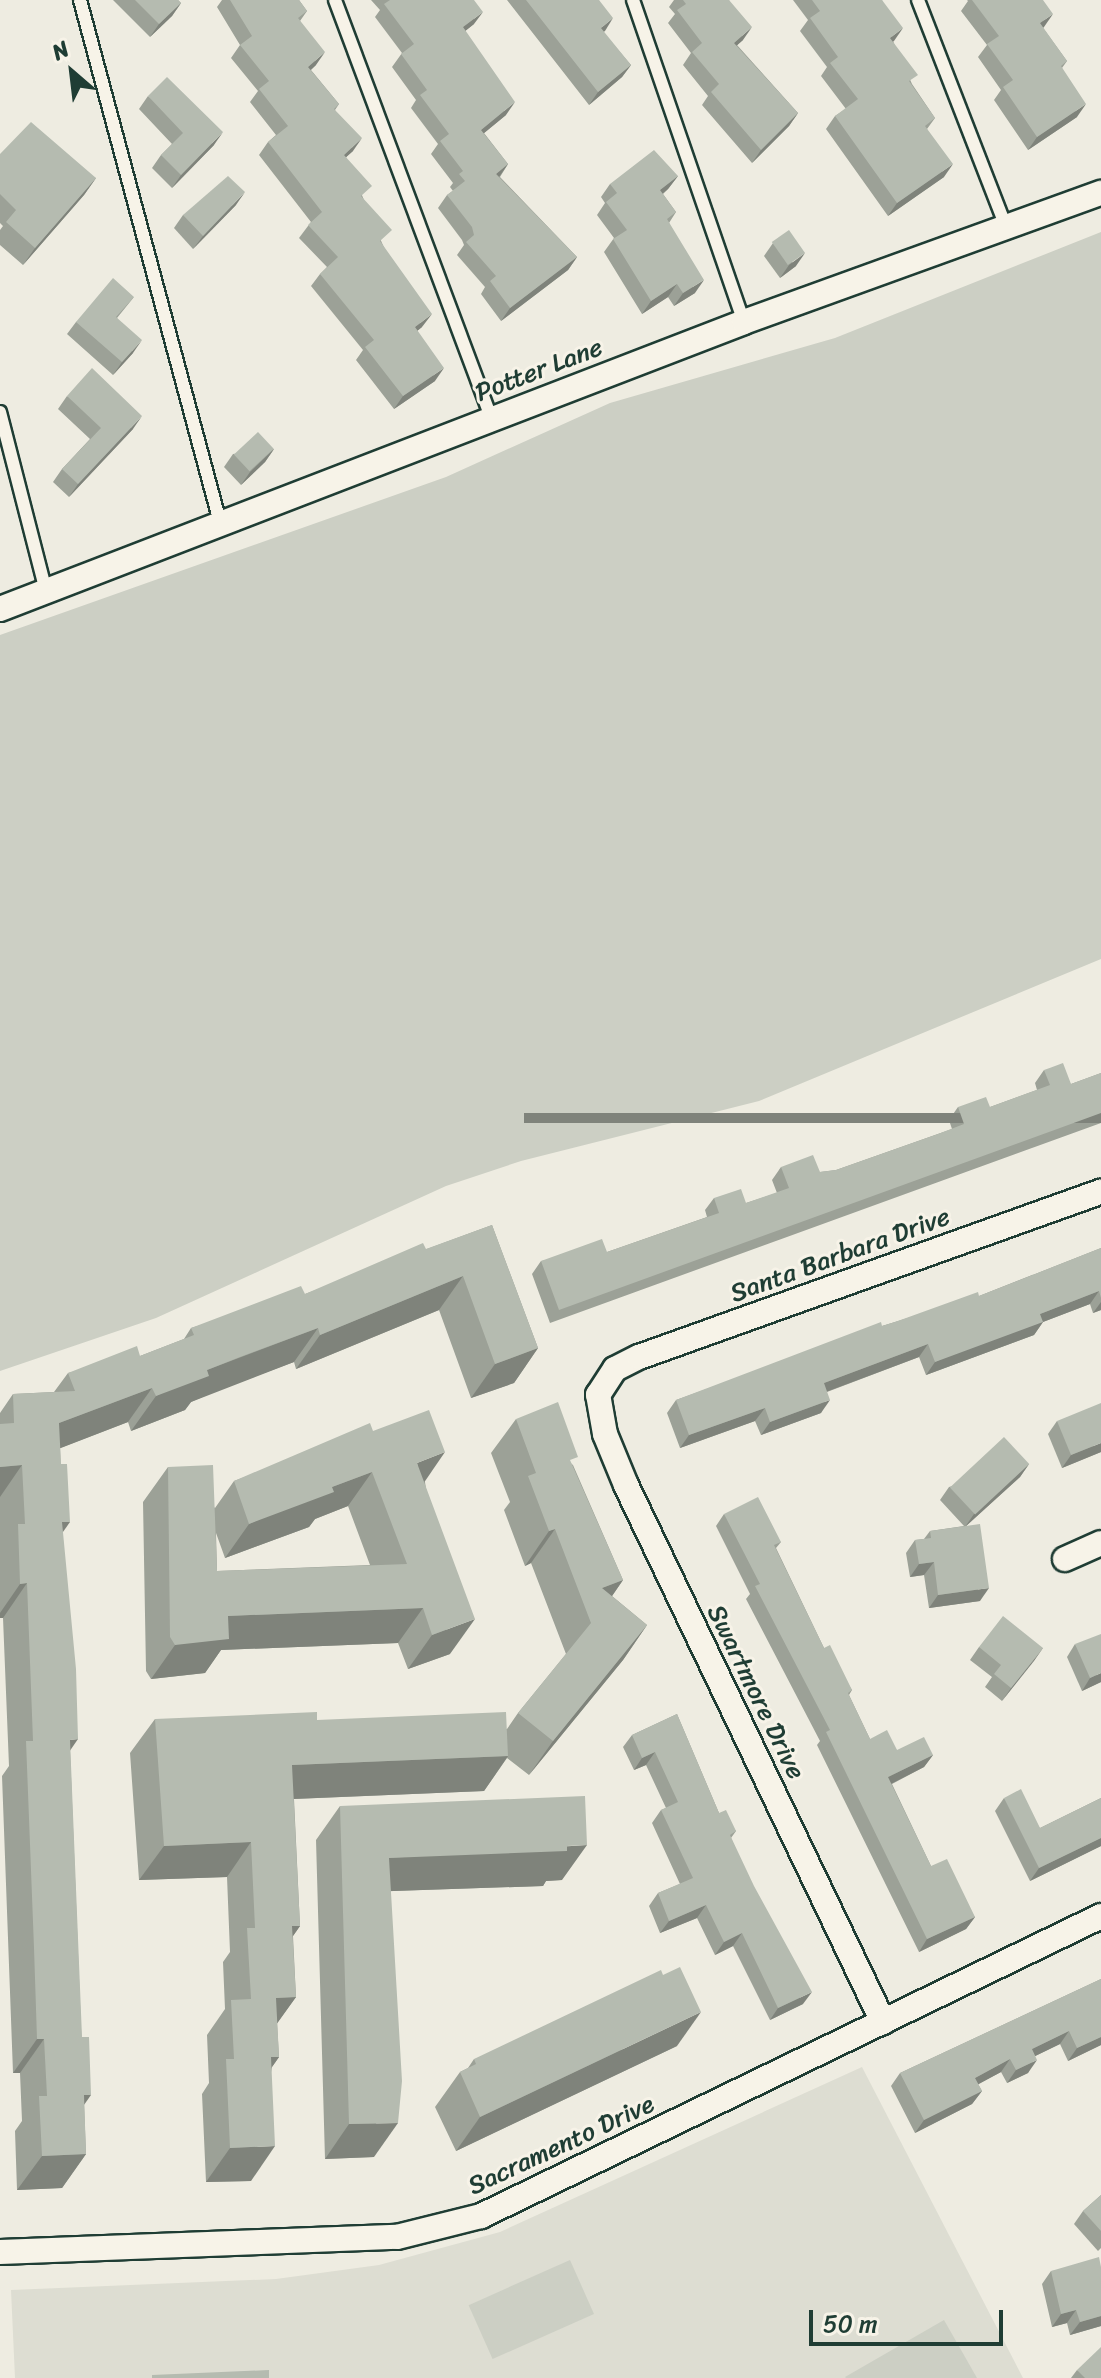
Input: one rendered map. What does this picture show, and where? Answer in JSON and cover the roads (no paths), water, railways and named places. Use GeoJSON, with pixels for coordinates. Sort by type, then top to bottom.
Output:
{"type":"FeatureCollection","features":[{"type":"Feature","properties":{"kind":"street","name":"Potter Lane"},"geometry":{"type":"LineString","coordinates":[[0,609],[744,322],[1101,193]]}},
{"type":"Feature","properties":{"kind":"street","name":"Santa Barbara Drive"},"geometry":{"type":"LineString","coordinates":[[603,1381],[639,1357],[1101,1192]]}},
{"type":"Feature","properties":{"kind":"street","name":"Swartmore Drive"},"geometry":{"type":"LineString","coordinates":[[603,1381],[598,1408],[626,1485],[883,2022]]}},
{"type":"Feature","properties":{"kind":"street"},"geometry":{"type":"LineString","coordinates":[[1065,1559],[1101,1543]]}},
{"type":"Feature","properties":{"kind":"street","name":"Sacramento Drive"},"geometry":{"type":"LineString","coordinates":[[0,2252],[397,2237],[481,2216],[1101,1916]]}},
{"type":"Feature","properties":{"kind":"lane"},"geometry":{"type":"LineString","coordinates":[[80,0],[220,522]]}},
{"type":"Feature","properties":{"kind":"lane"},"geometry":{"type":"LineString","coordinates":[[335,0],[491,418]]}},
{"type":"Feature","properties":{"kind":"lane"},"geometry":{"type":"LineString","coordinates":[[633,0],[744,322]]}},
{"type":"Feature","properties":{"kind":"lane"},"geometry":{"type":"LineString","coordinates":[[918,0],[1007,229]]}},
{"type":"Feature","properties":{"kind":"lane"},"geometry":{"type":"LineString","coordinates":[[0,412],[46,591]]}}]}
